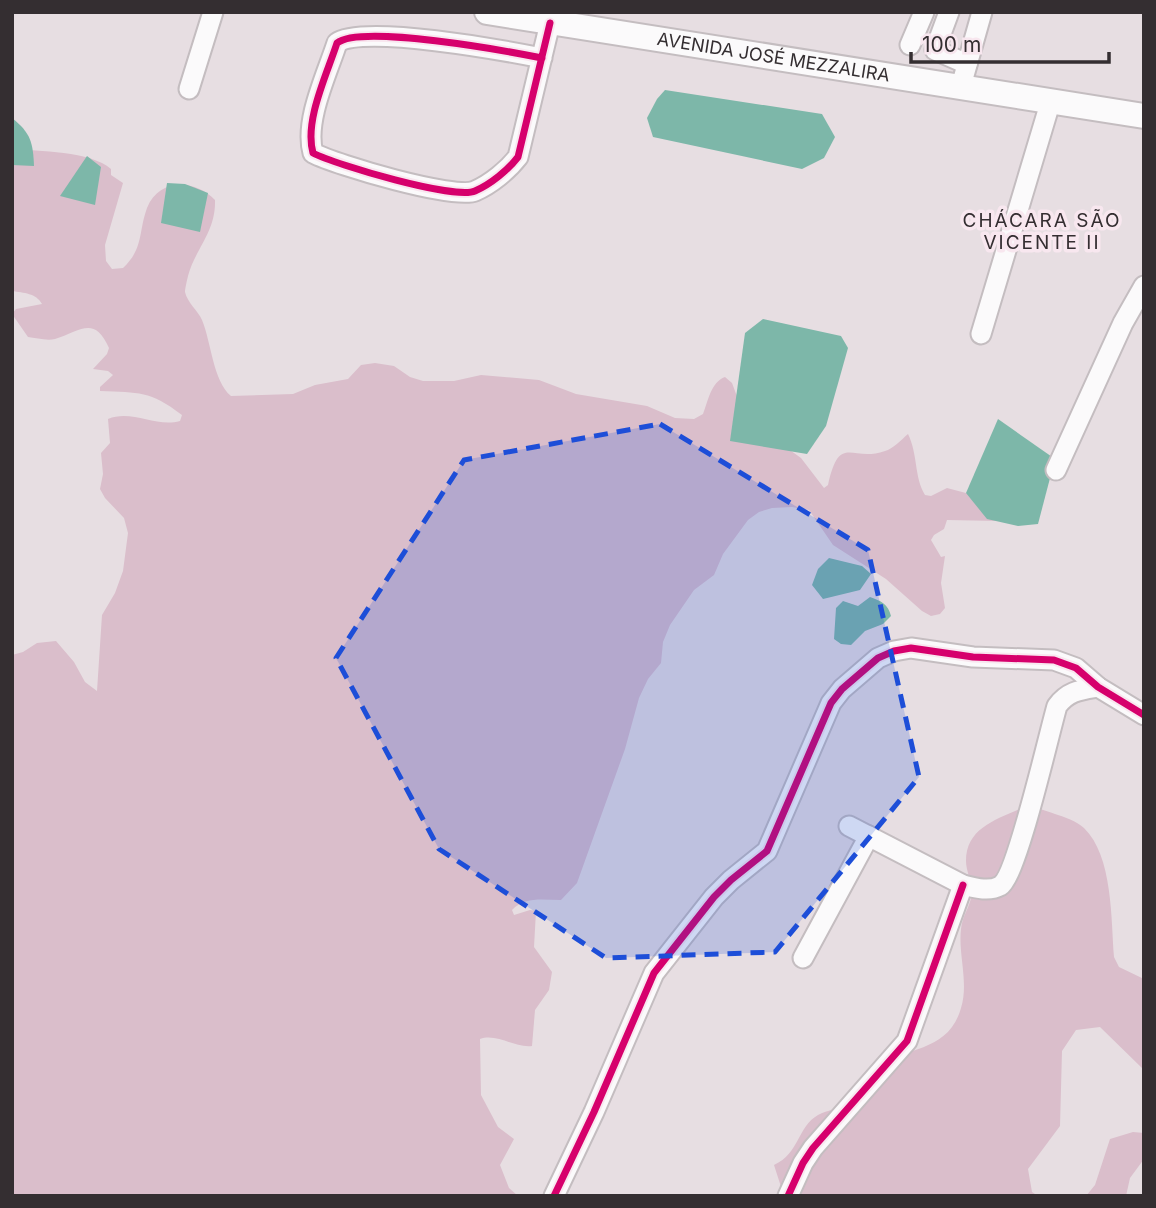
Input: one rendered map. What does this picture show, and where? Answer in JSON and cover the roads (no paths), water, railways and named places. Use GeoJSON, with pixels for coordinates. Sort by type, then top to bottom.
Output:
{"type":"FeatureCollection","features":[{"type":"Feature","properties":{"kind":"main road","name":"AVENIDA JOSÉ MEZZALIRA"},"geometry":{"type":"LineString","coordinates":[[487,12],[550,23],[964,75],[1051,100],[1144,116]]}},
{"type":"Feature","properties":{"kind":"street"},"geometry":{"type":"LineString","coordinates":[[189,89],[213,12]]}},
{"type":"Feature","properties":{"kind":"street"},"geometry":{"type":"LineString","coordinates":[[949,12],[935,50],[964,75],[982,12]]}},
{"type":"Feature","properties":{"kind":"street"},"geometry":{"type":"LineString","coordinates":[[542,58],[476,45],[344,37],[337,43],[312,122],[309,140],[313,153],[325,160],[404,181],[461,193],[475,191],[510,167],[518,157],[542,58],[550,23]]}},
{"type":"Feature","properties":{"kind":"street"},"geometry":{"type":"LineString","coordinates":[[917,28],[939,37]]}},
{"type":"Feature","properties":{"kind":"street"},"geometry":{"type":"LineString","coordinates":[[981,334],[1051,100]]}},
{"type":"Feature","properties":{"kind":"street"},"geometry":{"type":"LineString","coordinates":[[1056,470],[1123,323],[1144,286]]}},
{"type":"Feature","properties":{"kind":"street"},"geometry":{"type":"LineString","coordinates":[[554,1196],[594,1112],[654,973],[714,897],[767,851],[814,737],[831,703],[842,689],[878,658],[911,648],[973,657],[1054,660],[1076,668],[1098,687],[1144,715]]}},
{"type":"Feature","properties":{"kind":"street"},"geometry":{"type":"LineString","coordinates":[[849,826],[963,885],[990,888],[999,886],[1005,881],[1017,853],[1057,706],[1063,697],[1072,691],[1098,687]]}},
{"type":"Feature","properties":{"kind":"street"},"geometry":{"type":"LineString","coordinates":[[803,958],[869,836]]}},
{"type":"Feature","properties":{"kind":"street"},"geometry":{"type":"LineString","coordinates":[[788,1196],[813,1148],[907,1041],[963,885]]}},
{"type":"Feature","properties":{"kind":"district","name":"CHÁCARA SÃO VICENTE II"},"geometry":{"type":"Point","coordinates":[1042,231]}}]}
